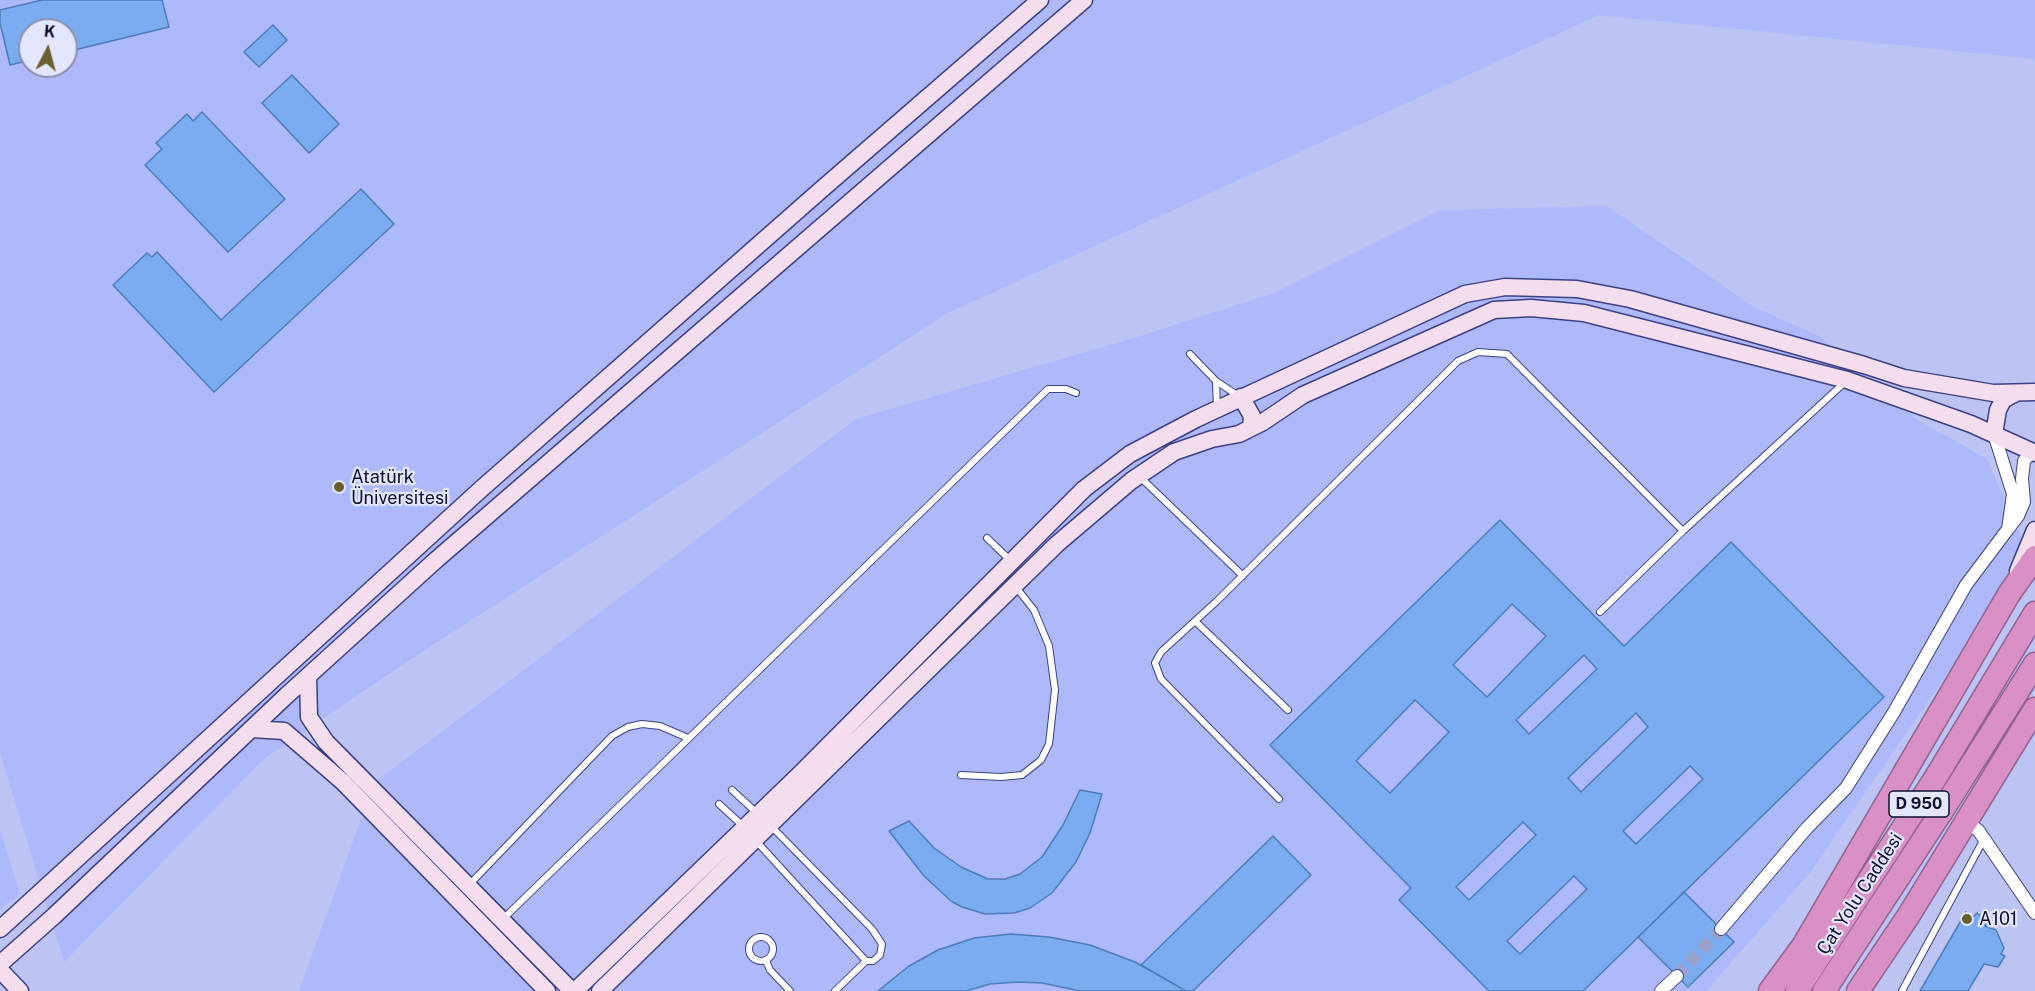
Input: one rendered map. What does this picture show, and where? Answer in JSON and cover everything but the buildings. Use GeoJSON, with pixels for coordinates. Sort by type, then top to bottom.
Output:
{"type":"FeatureCollection","features":[{"type":"Feature","properties":{"kind":"highway"},"geometry":{"type":"LineString","coordinates":[[1770,991],[1803,946],[2009,594],[2035,557]]}},
{"type":"Feature","properties":{"kind":"highway","name":"Çat Yolu Caddesi"},"geometry":{"type":"LineString","coordinates":[[1797,991],[1936,777],[2035,613]]}},
{"type":"Feature","properties":{"kind":"highway","name":"Çat Yolu Caddesi"},"geometry":{"type":"LineString","coordinates":[[1824,991],[2035,664]]}},
{"type":"Feature","properties":{"kind":"highway"},"geometry":{"type":"LineString","coordinates":[[1858,991],[1909,915],[2035,709]]}},
{"type":"Feature","properties":{"kind":"street"},"geometry":{"type":"LineString","coordinates":[[0,929],[480,490],[1040,0]]}},
{"type":"Feature","properties":{"kind":"street"},"geometry":{"type":"LineString","coordinates":[[0,964],[54,916],[308,676],[445,552],[1084,0]]}},
{"type":"Feature","properties":{"kind":"street"},"geometry":{"type":"LineString","coordinates":[[600,991],[1011,561],[1084,489],[1130,454],[1217,409],[1465,294],[1505,287],[1576,289],[1630,299],[1904,378],[1993,393],[2035,393]]}},
{"type":"Feature","properties":{"kind":"street"},"geometry":{"type":"LineString","coordinates":[[764,820],[1057,544],[1138,476],[1174,452],[1212,439],[1239,434],[1303,396],[1494,310],[1531,308],[1584,313],[1847,380],[2034,450],[2024,461],[2022,479],[2024,502],[2018,516],[1966,585],[1894,712],[1846,788],[1806,830],[1721,928]]}},
{"type":"Feature","properties":{"kind":"street"},"geometry":{"type":"LineString","coordinates":[[2007,529],[2013,494],[1994,434],[1998,410],[2003,400],[2016,393]]}},
{"type":"Feature","properties":{"kind":"street"},"geometry":{"type":"LineString","coordinates":[[1241,398],[1252,416],[1251,428]]}},
{"type":"Feature","properties":{"kind":"street"},"geometry":{"type":"LineString","coordinates":[[1217,409],[1220,424],[1227,436]]}},
{"type":"Feature","properties":{"kind":"street"},"geometry":{"type":"LineString","coordinates":[[2009,594],[2035,530]]}},
{"type":"Feature","properties":{"kind":"street"},"geometry":{"type":"LineString","coordinates":[[308,676],[309,717],[326,741],[573,991],[750,834]]}},
{"type":"Feature","properties":{"kind":"street"},"geometry":{"type":"LineString","coordinates":[[252,729],[284,731],[343,782],[547,991]]}},
{"type":"Feature","properties":{"kind":"street"},"geometry":{"type":"LineString","coordinates":[[1966,822],[1978,830],[2035,913]]}},
{"type":"Feature","properties":{"kind":"street"},"geometry":{"type":"LineString","coordinates":[[0,970],[20,991]]}},
{"type":"Feature","properties":{"kind":"street"},"geometry":{"type":"LineString","coordinates":[[1661,991],[1677,976]]}},
{"type":"Feature","properties":{"kind":"lane"},"geometry":{"type":"LineString","coordinates":[[1279,799],[1161,679],[1155,663],[1161,652],[1243,576],[1458,361],[1478,352],[1507,354],[1683,531]]}},
{"type":"Feature","properties":{"kind":"lane"},"geometry":{"type":"LineString","coordinates":[[1190,354],[1216,381],[1241,398]]}},
{"type":"Feature","properties":{"kind":"lane"},"geometry":{"type":"LineString","coordinates":[[1600,612],[1683,531],[1847,380]]}},
{"type":"Feature","properties":{"kind":"lane"},"geometry":{"type":"LineString","coordinates":[[1216,381],[1217,409]]}},
{"type":"Feature","properties":{"kind":"lane"},"geometry":{"type":"LineString","coordinates":[[502,920],[1048,389],[1066,389],[1076,393]]}},
{"type":"Feature","properties":{"kind":"lane"},"geometry":{"type":"LineString","coordinates":[[1138,476],[1243,576]]}},
{"type":"Feature","properties":{"kind":"lane"},"geometry":{"type":"LineString","coordinates":[[987,538],[1011,561]]}},
{"type":"Feature","properties":{"kind":"lane"},"geometry":{"type":"LineString","coordinates":[[961,775],[1001,777],[1022,775],[1041,760],[1049,744],[1055,690],[1049,646],[1034,610],[1015,585]]}},
{"type":"Feature","properties":{"kind":"lane"},"geometry":{"type":"LineString","coordinates":[[1195,621],[1288,710]]}},
{"type":"Feature","properties":{"kind":"lane"},"geometry":{"type":"LineString","coordinates":[[457,899],[612,736],[628,726],[642,724],[660,726],[688,738]]}},
{"type":"Feature","properties":{"kind":"lane"},"geometry":{"type":"LineString","coordinates":[[732,790],[872,929],[882,944],[880,955],[873,961],[866,961],[835,991]]}},
{"type":"Feature","properties":{"kind":"lane"},"geometry":{"type":"LineString","coordinates":[[718,804],[750,834],[866,961]]}},
{"type":"Feature","properties":{"kind":"lane"},"geometry":{"type":"LineString","coordinates":[[1902,991],[1984,839]]}},
{"type":"Feature","properties":{"kind":"lane"},"geometry":{"type":"LineString","coordinates":[[757,938],[765,938],[773,947],[772,956],[766,961],[757,961],[749,951],[751,943],[757,938]]}},
{"type":"Feature","properties":{"kind":"lane"},"geometry":{"type":"LineString","coordinates":[[766,961],[770,970],[790,991]]}},
{"type":"Feature","properties":{"kind":"shaded area","name":"Atatürk Üniversitesi"},"geometry":{"type":"Polygon","coordinates":[[[0,0],[2035,0],[2035,59],[1599,15],[948,313],[408,661],[264,759],[64,962],[0,753],[0,0]]]}},
{"type":"Feature","properties":{"kind":"shaded area"},"geometry":{"type":"Polygon","coordinates":[[[1607,206],[1754,307],[1821,337],[1916,419],[1987,459],[2029,555],[1809,874],[1706,991],[299,991],[374,783],[856,419],[1147,334],[1274,293],[1440,210],[1607,206]]]}},
{"type":"Feature","properties":{"kind":"shaded area"},"geometry":{"type":"Polygon","coordinates":[[[0,829],[20,894],[0,908],[0,829]]]}},
{"type":"Feature","properties":{"kind":"tunnel"},"geometry":{"type":"LineString","coordinates":[[1677,976],[1721,929]]}},
{"type":"Feature","properties":{"kind":"place","name":"Atatürk Üniversitesi"},"geometry":{"type":"Point","coordinates":[339,487]}},
{"type":"Feature","properties":{"kind":"place","name":"A101"},"geometry":{"type":"Point","coordinates":[1967,919]}}]}
